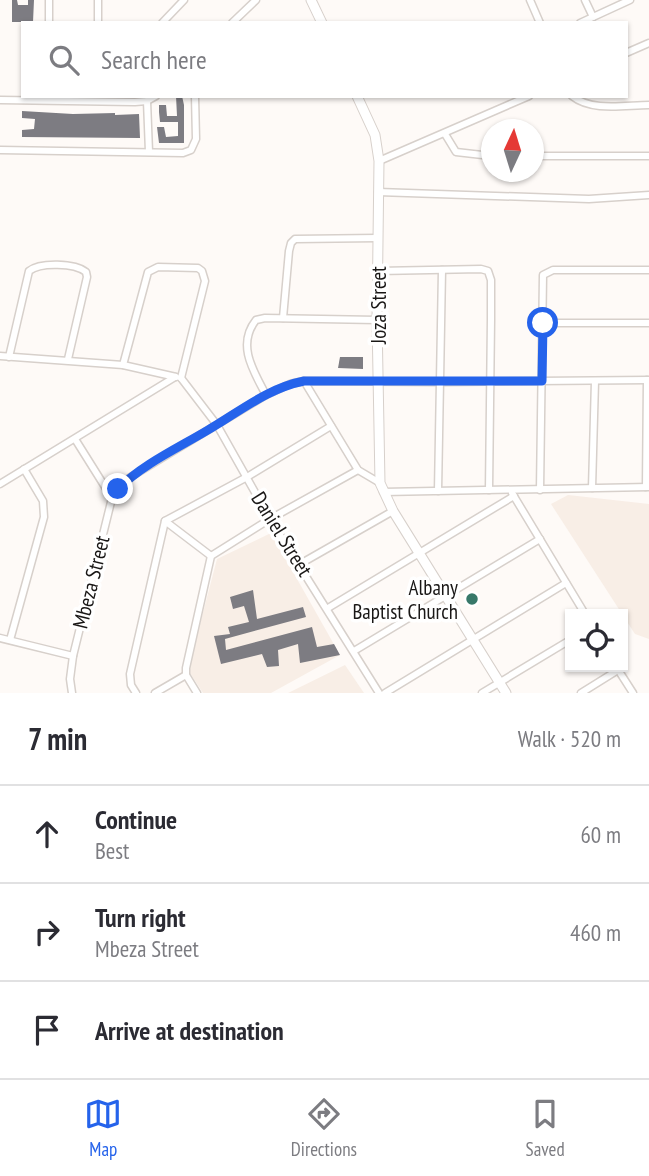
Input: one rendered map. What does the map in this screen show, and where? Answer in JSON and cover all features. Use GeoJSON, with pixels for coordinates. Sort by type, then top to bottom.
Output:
{"type":"FeatureCollection","features":[{"type":"Feature","properties":{"kind":"street"},"geometry":{"type":"LineString","coordinates":[[49,0],[49,21]]}},
{"type":"Feature","properties":{"kind":"street"},"geometry":{"type":"LineString","coordinates":[[98,0],[98,21]]}},
{"type":"Feature","properties":{"kind":"street"},"geometry":{"type":"LineString","coordinates":[[164,21],[184,0]]}},
{"type":"Feature","properties":{"kind":"street"},"geometry":{"type":"LineString","coordinates":[[234,21],[256,0]]}},
{"type":"Feature","properties":{"kind":"street"},"geometry":{"type":"LineString","coordinates":[[311,0],[321,21]]}},
{"type":"Feature","properties":{"kind":"street"},"geometry":{"type":"LineString","coordinates":[[530,0],[539,21]]}},
{"type":"Feature","properties":{"kind":"street"},"geometry":{"type":"LineString","coordinates":[[585,0],[593,17]]}},
{"type":"Feature","properties":{"kind":"street"},"geometry":{"type":"LineString","coordinates":[[584,21],[629,0]]}},
{"type":"Feature","properties":{"kind":"street"},"geometry":{"type":"LineString","coordinates":[[628,52],[649,43]]}},
{"type":"Feature","properties":{"kind":"street"},"geometry":{"type":"LineString","coordinates":[[0,100],[147,101],[152,98]]}},
{"type":"Feature","properties":{"kind":"street"},"geometry":{"type":"LineString","coordinates":[[0,150],[183,153],[194,146],[197,112],[195,98]]}},
{"type":"Feature","properties":{"kind":"street","name":"Joza Street"},"geometry":{"type":"LineString","coordinates":[[358,98],[375,135],[379,161],[377,320],[382,488],[445,597],[506,693]]}},
{"type":"Feature","properties":{"kind":"street"},"geometry":{"type":"LineString","coordinates":[[379,161],[525,98]]}},
{"type":"Feature","properties":{"kind":"street"},"geometry":{"type":"LineString","coordinates":[[575,98],[596,106],[649,104]]}},
{"type":"Feature","properties":{"kind":"street"},"geometry":{"type":"LineString","coordinates":[[147,101],[149,152]]}},
{"type":"Feature","properties":{"kind":"street"},"geometry":{"type":"LineString","coordinates":[[445,134],[456,152],[481,155]]}},
{"type":"Feature","properties":{"kind":"street"},"geometry":{"type":"LineString","coordinates":[[544,156],[649,156]]}},
{"type":"Feature","properties":{"kind":"street"},"geometry":{"type":"LineString","coordinates":[[378,192],[599,199],[649,195]]}},
{"type":"Feature","properties":{"kind":"street"},"geometry":{"type":"LineString","coordinates":[[283,318],[289,251],[295,239],[378,238]]}},
{"type":"Feature","properties":{"kind":"street"},"geometry":{"type":"LineString","coordinates":[[9,357],[29,271],[37,265],[79,267],[86,272],[68,359]]}},
{"type":"Feature","properties":{"kind":"street"},"geometry":{"type":"LineString","coordinates":[[0,485],[178,377],[205,281],[205,275],[198,268],[158,267],[148,272],[122,365]]}},
{"type":"Feature","properties":{"kind":"street"},"geometry":{"type":"LineString","coordinates":[[378,271],[481,269],[489,274],[489,490]]}},
{"type":"Feature","properties":{"kind":"street"},"geometry":{"type":"LineString","coordinates":[[438,491],[442,270]]}},
{"type":"Feature","properties":{"kind":"street"},"geometry":{"type":"LineString","coordinates":[[540,490],[542,280],[548,271],[649,270]]}},
{"type":"Feature","properties":{"kind":"street"},"geometry":{"type":"LineString","coordinates":[[266,395],[248,358],[249,331],[256,320],[377,320]]}},
{"type":"Feature","properties":{"kind":"street"},"geometry":{"type":"LineString","coordinates":[[543,323],[649,323]]}},
{"type":"Feature","properties":{"kind":"street"},"geometry":{"type":"LineString","coordinates":[[0,356],[122,365],[178,377]]}},
{"type":"Feature","properties":{"kind":"street","name":"Daniel Street"},"geometry":{"type":"LineString","coordinates":[[178,377],[217,425],[270,519],[379,693]]}},
{"type":"Feature","properties":{"kind":"street"},"geometry":{"type":"LineString","coordinates":[[304,381],[358,470],[382,488],[489,490],[512,493],[648,487],[648,380]]}},
{"type":"Feature","properties":{"kind":"street","name":"Mbeza Street"},"geometry":{"type":"LineString","coordinates":[[72,693],[70,679],[73,656],[112,499],[129,478],[266,395],[304,381],[648,380]]}},
{"type":"Feature","properties":{"kind":"street"},"geometry":{"type":"LineString","coordinates":[[592,488],[595,381]]}},
{"type":"Feature","properties":{"kind":"street"},"geometry":{"type":"LineString","coordinates":[[136,693],[131,685],[130,674],[165,522],[331,426]]}},
{"type":"Feature","properties":{"kind":"street"},"geometry":{"type":"LineString","coordinates":[[75,439],[112,499]]}},
{"type":"Feature","properties":{"kind":"street"},"geometry":{"type":"LineString","coordinates":[[10,640],[44,517],[43,500],[24,469]]}},
{"type":"Feature","properties":{"kind":"street"},"geometry":{"type":"LineString","coordinates":[[197,693],[186,675],[211,556],[270,519],[358,470]]}},
{"type":"Feature","properties":{"kind":"street"},"geometry":{"type":"LineString","coordinates":[[512,493],[582,609]]}},
{"type":"Feature","properties":{"kind":"street"},"geometry":{"type":"LineString","coordinates":[[328,608],[512,493]]}},
{"type":"Feature","properties":{"kind":"street"},"geometry":{"type":"LineString","coordinates":[[300,564],[393,511]]}},
{"type":"Feature","properties":{"kind":"street"},"geometry":{"type":"LineString","coordinates":[[165,522],[211,556]]}},
{"type":"Feature","properties":{"kind":"street"},"geometry":{"type":"LineString","coordinates":[[354,651],[540,538]]}},
{"type":"Feature","properties":{"kind":"street"},"geometry":{"type":"LineString","coordinates":[[385,693],[566,583]]}},
{"type":"Feature","properties":{"kind":"street"},"geometry":{"type":"LineString","coordinates":[[0,638],[73,656]]}},
{"type":"Feature","properties":{"kind":"street"},"geometry":{"type":"LineString","coordinates":[[482,693],[565,643]]}},
{"type":"Feature","properties":{"kind":"street"},"geometry":{"type":"LineString","coordinates":[[581,693],[611,672]]}},
{"type":"Feature","properties":{"kind":"street"},"geometry":{"type":"LineString","coordinates":[[620,672],[633,693]]}},
{"type":"Feature","properties":{"kind":"street"},"geometry":{"type":"LineString","coordinates":[[155,693],[186,675]]}},
{"type":"Feature","properties":{"kind":"shaded area"},"geometry":{"type":"Polygon","coordinates":[[[568,495],[649,504],[649,639],[635,634],[628,623],[628,609],[619,609],[551,504],[568,495]]]}},
{"type":"Feature","properties":{"kind":"shaded area"},"geometry":{"type":"Polygon","coordinates":[[[271,533],[340,655],[271,693],[203,693],[188,670],[217,559],[271,533]]]}},
{"type":"Feature","properties":{"kind":"shaded area"},"geometry":{"type":"Polygon","coordinates":[[[345,665],[364,693],[288,693],[345,665]]]}},
{"type":"Feature","properties":{"kind":"building"},"geometry":{"type":"Polygon","coordinates":[[[12,0],[17,0],[18,5],[28,5],[28,0],[34,0],[33,21],[12,22],[12,0]]]}},
{"type":"Feature","properties":{"kind":"building"},"geometry":{"type":"Polygon","coordinates":[[[176,98],[182,98],[184,143],[159,143],[157,127],[164,127],[166,137],[178,136],[178,122],[160,122],[159,105],[166,105],[167,116],[177,116],[176,98]]]}},
{"type":"Feature","properties":{"kind":"building"},"geometry":{"type":"Polygon","coordinates":[[[22,111],[139,114],[140,138],[22,137],[22,130],[34,129],[35,119],[22,118],[22,111]]]}},
{"type":"Feature","properties":{"kind":"building"},"geometry":{"type":"Polygon","coordinates":[[[340,357],[363,357],[363,369],[338,368],[340,357]]]}},
{"type":"Feature","properties":{"kind":"building"},"geometry":{"type":"Polygon","coordinates":[[[253,590],[257,619],[303,607],[306,617],[225,639],[226,650],[312,627],[317,647],[334,644],[340,655],[300,663],[298,644],[278,650],[279,666],[267,667],[262,654],[221,664],[214,636],[230,634],[228,627],[249,622],[244,606],[233,609],[230,597],[253,590]]]}},
{"type":"Feature","properties":{"kind":"place","name":"Albany Baptist Church"},"geometry":{"type":"Point","coordinates":[472,599]}},
{"type":"Feature","properties":{"kind":"route"},"geometry":{"type":"LineString","coordinates":[[118,489],[140,471],[266,395],[290,384],[304,381],[542,381],[543,323]]}}]}
